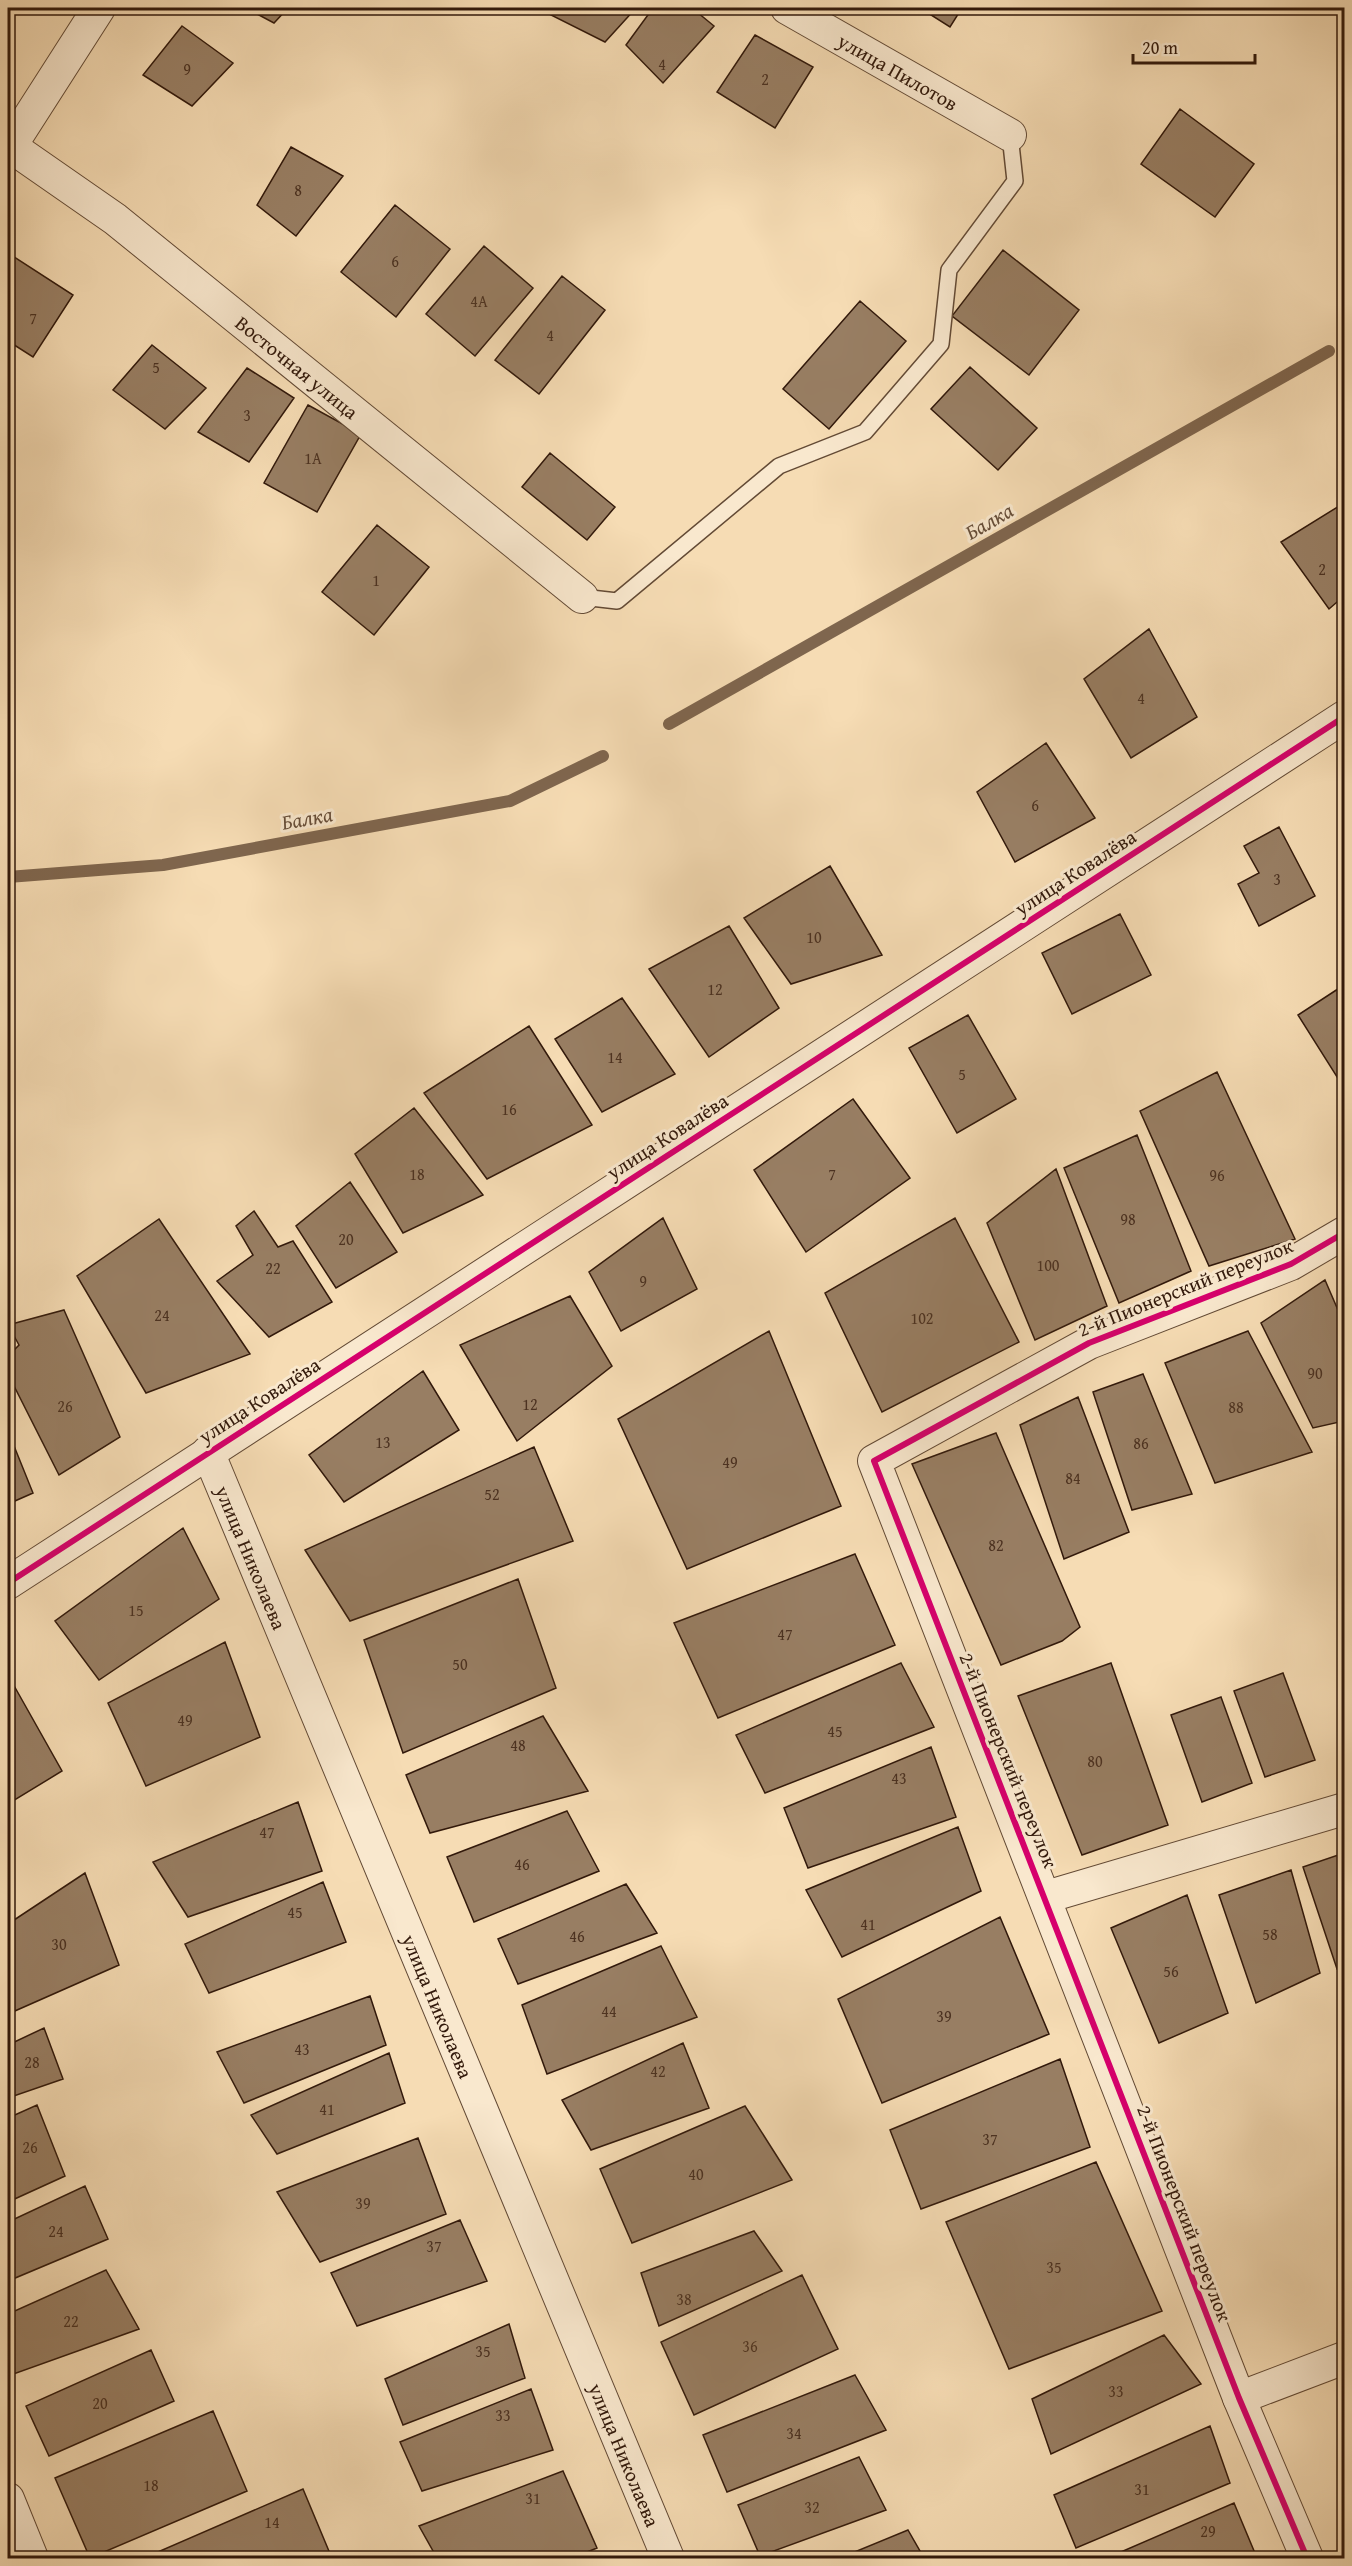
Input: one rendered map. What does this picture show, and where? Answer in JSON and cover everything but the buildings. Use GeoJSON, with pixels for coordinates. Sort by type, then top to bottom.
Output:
{"type":"FeatureCollection","features":[{"type":"Feature","properties":{"kind":"street"},"geometry":{"type":"LineString","coordinates":[[8,146],[99,8]]}},
{"type":"Feature","properties":{"kind":"street","name":"улица Пилотов"},"geometry":{"type":"LineString","coordinates":[[787,8],[1010,135]]}},
{"type":"Feature","properties":{"kind":"street","name":"Восточная улица"},"geometry":{"type":"LineString","coordinates":[[8,146],[115,219],[582,597]]}},
{"type":"Feature","properties":{"kind":"street","name":"улица Ковалёва"},"geometry":{"type":"LineString","coordinates":[[8,1583],[1344,717]]}},
{"type":"Feature","properties":{"kind":"street","name":"2-й Пионерский переулок"},"geometry":{"type":"LineString","coordinates":[[1307,2559],[1239,2398],[1046,1897],[874,1461],[1089,1343],[1290,1264],[1344,1233]]}},
{"type":"Feature","properties":{"kind":"street","name":"улица Николаева"},"geometry":{"type":"LineString","coordinates":[[208,1452],[668,2559]]}},
{"type":"Feature","properties":{"kind":"street","name":"2-й Пионерский переулок"},"geometry":{"type":"LineString","coordinates":[[1046,1897],[1344,1809]]}},
{"type":"Feature","properties":{"kind":"street"},"geometry":{"type":"LineString","coordinates":[[1239,2398],[1344,2358]]}},
{"type":"Feature","properties":{"kind":"street"},"geometry":{"type":"LineString","coordinates":[[8,2499],[32,2559]]}},
{"type":"Feature","properties":{"kind":"lane"},"geometry":{"type":"LineString","coordinates":[[582,597],[617,601],[779,466],[865,432],[942,344],[949,270],[1015,181],[1010,135]]}},
{"type":"Feature","properties":{"kind":"waterway","name":"Балка"},"geometry":{"type":"LineString","coordinates":[[669,724],[1329,351]]}},
{"type":"Feature","properties":{"kind":"waterway","name":"Балка"},"geometry":{"type":"LineString","coordinates":[[8,877],[163,865],[510,801],[603,756]]}},
{"type":"Feature","properties":{"kind":"cycle path"},"geometry":{"type":"LineString","coordinates":[[8,1583],[1344,717]]}},
{"type":"Feature","properties":{"kind":"cycle path"},"geometry":{"type":"LineString","coordinates":[[1307,2558],[1239,2398],[874,1461],[1089,1343],[1291,1264],[1344,1233]]}}]}
